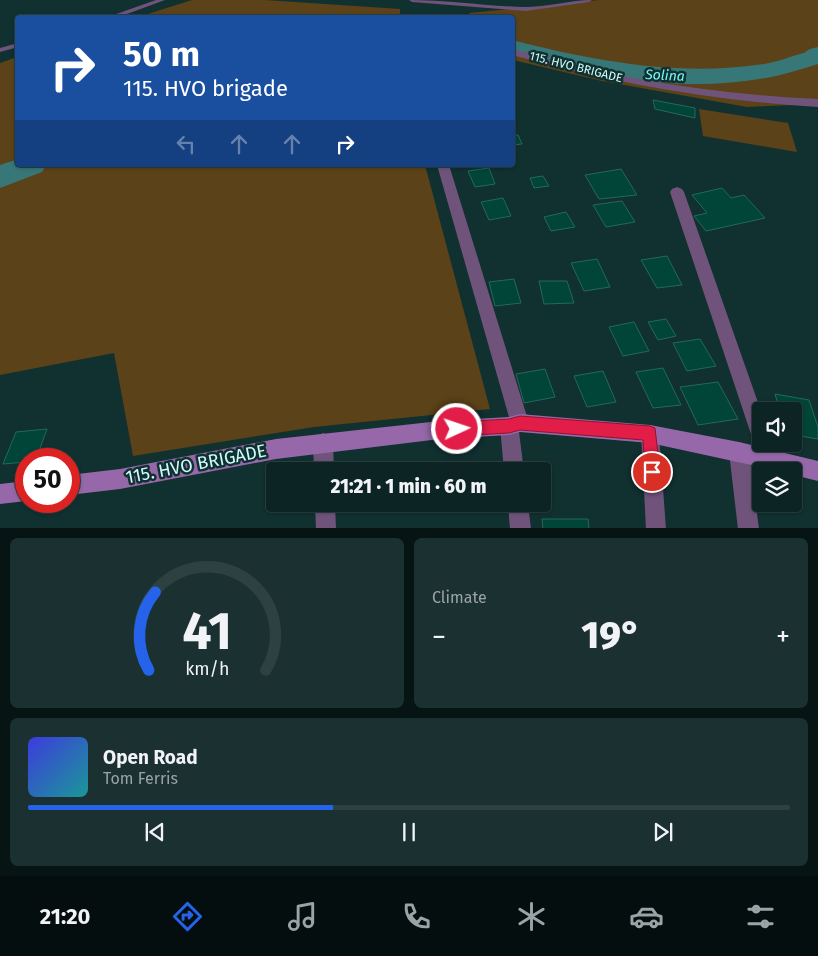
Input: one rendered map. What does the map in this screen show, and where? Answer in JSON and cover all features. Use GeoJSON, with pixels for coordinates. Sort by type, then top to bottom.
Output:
{"type":"FeatureCollection","features":[{"type":"Feature","properties":{"kind":"main road","name":"115. HVO BRIGADE"},"geometry":{"type":"LineString","coordinates":[[80,484],[120,479],[276,449],[440,430],[515,425],[650,434],[739,452],[752,452]]}},
{"type":"Feature","properties":{"kind":"main road","name":"115. HVO BRIGADE"},"geometry":{"type":"LineString","coordinates":[[766,452],[818,470]]}},
{"type":"Feature","properties":{"kind":"main road"},"geometry":{"type":"LineString","coordinates":[[0,494],[15,492]]}},
{"type":"Feature","properties":{"kind":"street","name":"115. HVO BRIGADE"},"geometry":{"type":"LineString","coordinates":[[515,53],[640,83],[766,100],[818,103]]}},
{"type":"Feature","properties":{"kind":"street"},"geometry":{"type":"LineString","coordinates":[[444,167],[515,425],[514,462]]}},
{"type":"Feature","properties":{"kind":"street"},"geometry":{"type":"LineString","coordinates":[[677,192],[752,411]]}},
{"type":"Feature","properties":{"kind":"street"},"geometry":{"type":"LineString","coordinates":[[650,434],[656,528]]}},
{"type":"Feature","properties":{"kind":"street"},"geometry":{"type":"LineString","coordinates":[[323,443],[324,462]]}},
{"type":"Feature","properties":{"kind":"street"},"geometry":{"type":"LineString","coordinates":[[739,452],[749,528]]}},
{"type":"Feature","properties":{"kind":"street"},"geometry":{"type":"LineString","coordinates":[[325,512],[326,528]]}},
{"type":"Feature","properties":{"kind":"street"},"geometry":{"type":"LineString","coordinates":[[519,512],[522,528]]}},
{"type":"Feature","properties":{"kind":"lane"},"geometry":{"type":"LineString","coordinates":[[117,15],[162,0]]}},
{"type":"Feature","properties":{"kind":"lane"},"geometry":{"type":"LineString","coordinates":[[412,0],[526,9],[589,0]]}},
{"type":"Feature","properties":{"kind":"lane"},"geometry":{"type":"LineString","coordinates":[[0,50],[15,46]]}},
{"type":"Feature","properties":{"kind":"shaded area"},"geometry":{"type":"Polygon","coordinates":[[[192,0],[265,0],[400,9],[400,15],[144,15],[192,0]]]}},
{"type":"Feature","properties":{"kind":"shaded area"},"geometry":{"type":"Polygon","coordinates":[[[599,0],[818,0],[818,104],[747,107],[602,81],[515,60],[515,15],[470,15],[469,13],[599,0]]]}},
{"type":"Feature","properties":{"kind":"shaded area"},"geometry":{"type":"Polygon","coordinates":[[[15,58],[15,167],[426,167],[490,409],[314,427],[133,456],[114,353],[0,375],[0,63],[15,58]]]}},
{"type":"Feature","properties":{"kind":"shaded area"},"geometry":{"type":"Polygon","coordinates":[[[699,109],[788,123],[797,152],[703,136],[699,109]]]}},
{"type":"Feature","properties":{"kind":"building"},"geometry":{"type":"Polygon","coordinates":[[[653,100],[695,108],[695,118],[655,109],[653,100]]]}},
{"type":"Feature","properties":{"kind":"building"},"geometry":{"type":"Polygon","coordinates":[[[515,135],[518,135],[522,144],[515,145],[515,135]]]}},
{"type":"Feature","properties":{"kind":"building"},"geometry":{"type":"Polygon","coordinates":[[[489,168],[495,184],[475,187],[468,171],[489,168]]]}},
{"type":"Feature","properties":{"kind":"building"},"geometry":{"type":"Polygon","coordinates":[[[621,169],[637,195],[599,199],[585,175],[621,169]]]}},
{"type":"Feature","properties":{"kind":"building"},"geometry":{"type":"Polygon","coordinates":[[[543,176],[549,186],[534,188],[530,178],[543,176]]]}},
{"type":"Feature","properties":{"kind":"building"},"geometry":{"type":"Polygon","coordinates":[[[722,188],[731,198],[744,195],[765,218],[706,231],[694,216],[707,213],[692,195],[722,188]]]}},
{"type":"Feature","properties":{"kind":"building"},"geometry":{"type":"Polygon","coordinates":[[[503,198],[511,216],[489,220],[481,202],[503,198]]]}},
{"type":"Feature","properties":{"kind":"building"},"geometry":{"type":"Polygon","coordinates":[[[622,201],[635,222],[606,227],[593,205],[622,201]]]}},
{"type":"Feature","properties":{"kind":"building"},"geometry":{"type":"Polygon","coordinates":[[[566,212],[575,227],[551,231],[544,217],[566,212]]]}},
{"type":"Feature","properties":{"kind":"building"},"geometry":{"type":"Polygon","coordinates":[[[667,256],[682,285],[657,288],[641,260],[667,256]]]}},
{"type":"Feature","properties":{"kind":"building"},"geometry":{"type":"Polygon","coordinates":[[[597,259],[610,287],[584,291],[571,263],[597,259]]]}},
{"type":"Feature","properties":{"kind":"building"},"geometry":{"type":"Polygon","coordinates":[[[514,279],[521,303],[495,306],[489,282],[514,279]]]}},
{"type":"Feature","properties":{"kind":"building"},"geometry":{"type":"Polygon","coordinates":[[[539,281],[567,281],[574,303],[544,304],[539,281]]]}},
{"type":"Feature","properties":{"kind":"building"},"geometry":{"type":"Polygon","coordinates":[[[666,319],[676,336],[658,340],[648,322],[666,319]]]}},
{"type":"Feature","properties":{"kind":"building"},"geometry":{"type":"Polygon","coordinates":[[[634,322],[649,351],[623,356],[609,327],[634,322]]]}},
{"type":"Feature","properties":{"kind":"building"},"geometry":{"type":"Polygon","coordinates":[[[700,339],[716,366],[687,371],[673,343],[700,339]]]}},
{"type":"Feature","properties":{"kind":"building"},"geometry":{"type":"Polygon","coordinates":[[[663,368],[681,405],[653,408],[636,372],[663,368]]]}},
{"type":"Feature","properties":{"kind":"building"},"geometry":{"type":"Polygon","coordinates":[[[545,369],[555,397],[524,403],[516,374],[545,369]]]}},
{"type":"Feature","properties":{"kind":"building"},"geometry":{"type":"Polygon","coordinates":[[[603,371],[616,402],[587,407],[574,376],[603,371]]]}},
{"type":"Feature","properties":{"kind":"building"},"geometry":{"type":"Polygon","coordinates":[[[718,382],[738,419],[698,425],[680,387],[718,382]]]}},
{"type":"Feature","properties":{"kind":"building"},"geometry":{"type":"Polygon","coordinates":[[[775,394],[809,400],[818,427],[818,439],[802,436],[802,402],[777,402],[775,394]]]}},
{"type":"Feature","properties":{"kind":"building"},"geometry":{"type":"Polygon","coordinates":[[[47,429],[40,448],[15,448],[15,463],[3,464],[16,432],[47,429]]]}},
{"type":"Feature","properties":{"kind":"building"},"geometry":{"type":"Polygon","coordinates":[[[542,519],[588,519],[589,528],[543,528],[542,519]]]}},
{"type":"Feature","properties":{"kind":"waterway","name":"Solina"},"geometry":{"type":"LineString","coordinates":[[515,48],[606,68],[669,76],[733,75],[765,71],[813,58],[818,54]]}},
{"type":"Feature","properties":{"kind":"waterway","name":"Solina"},"geometry":{"type":"LineString","coordinates":[[0,177],[26,167]]}},
{"type":"Feature","properties":{"kind":"route"},"geometry":{"type":"LineString","coordinates":[[457,429],[509,426],[520,423],[650,434],[652,472]]}}]}
